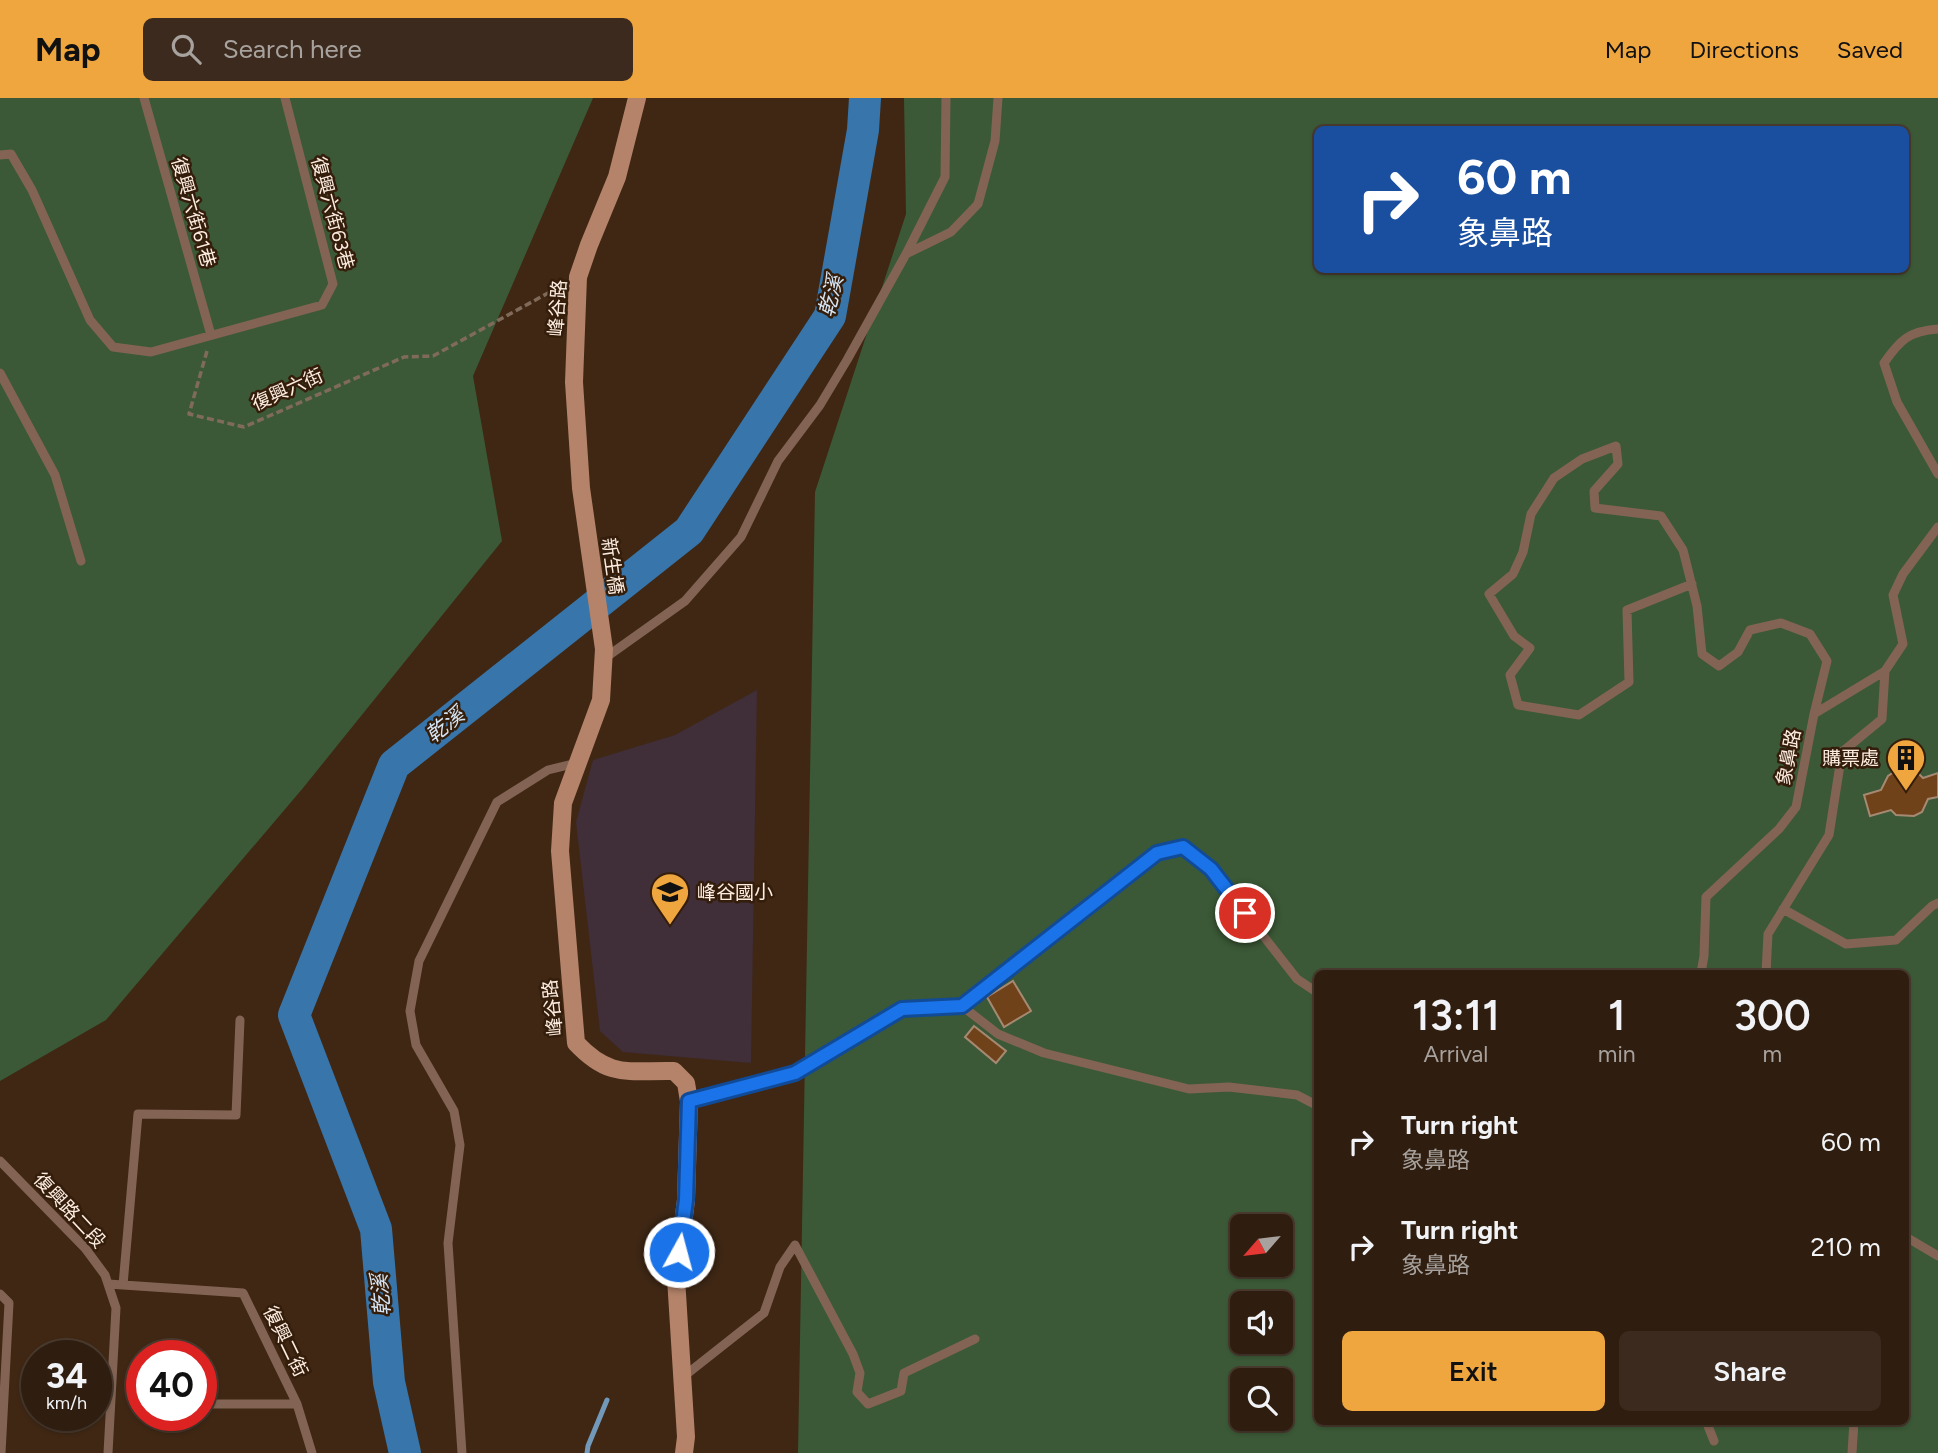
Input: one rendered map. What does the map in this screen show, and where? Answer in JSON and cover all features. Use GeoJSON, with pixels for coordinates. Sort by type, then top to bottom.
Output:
{"type":"FeatureCollection","features":[{"type":"Feature","properties":{"kind":"street","name":"峰谷路"},"geometry":{"type":"LineString","coordinates":[[581,488],[573,382],[578,277],[617,177],[637,98]]}},
{"type":"Feature","properties":{"kind":"street","name":"新生橋"},"geometry":{"type":"LineString","coordinates":[[581,488],[603,654]]}},
{"type":"Feature","properties":{"kind":"street","name":"峰谷路"},"geometry":{"type":"LineString","coordinates":[[603,654],[601,699],[563,803],[559,851],[576,1043],[593,1060],[612,1070],[674,1071],[686,1083],[689,1101],[686,1200],[676,1278],[686,1437],[684,1453]]}},
{"type":"Feature","properties":{"kind":"lane","name":"復興六街61巷"},"geometry":{"type":"LineString","coordinates":[[144,98],[211,335]]}},
{"type":"Feature","properties":{"kind":"lane","name":"復興六街63巷"},"geometry":{"type":"LineString","coordinates":[[211,335],[322,305],[334,284],[285,98]]}},
{"type":"Feature","properties":{"kind":"lane"},"geometry":{"type":"LineString","coordinates":[[603,654],[685,601],[741,537],[778,461],[820,405],[848,360],[945,177],[946,98]]}},
{"type":"Feature","properties":{"kind":"lane"},"geometry":{"type":"LineString","coordinates":[[906,254],[951,232],[978,204],[995,141],[998,98]]}},
{"type":"Feature","properties":{"kind":"lane"},"geometry":{"type":"LineString","coordinates":[[0,155],[11,155],[32,190],[90,320],[113,347],[151,352],[211,335]]}},
{"type":"Feature","properties":{"kind":"lane"},"geometry":{"type":"LineString","coordinates":[[1938,328],[1899,340],[1884,363],[1897,402],[1938,474]]}},
{"type":"Feature","properties":{"kind":"lane"},"geometry":{"type":"LineString","coordinates":[[0,373],[55,475],[81,561]]}},
{"type":"Feature","properties":{"kind":"lane"},"geometry":{"type":"LineString","coordinates":[[1692,584],[1627,610],[1629,682],[1579,715],[1518,705],[1510,676],[1530,648],[1514,636],[1489,594],[1513,574],[1523,552],[1531,514],[1554,478],[1582,459],[1616,446],[1618,464],[1594,491],[1595,509],[1661,516],[1683,550],[1692,584],[1697,606],[1702,654],[1719,666],[1738,652],[1750,630],[1781,623],[1810,634],[1826,661],[1814,715]]}},
{"type":"Feature","properties":{"kind":"lane","name":"象鼻路"},"geometry":{"type":"LineString","coordinates":[[1701,970],[1704,956],[1706,897],[1779,829],[1796,807],[1814,715],[1885,671],[1903,644],[1893,595],[1903,574],[1938,527]]}},
{"type":"Feature","properties":{"kind":"lane"},"geometry":{"type":"LineString","coordinates":[[1766,970],[1768,934],[1829,835],[1842,752],[1882,719],[1885,671]]}},
{"type":"Feature","properties":{"kind":"lane"},"geometry":{"type":"LineString","coordinates":[[463,1453],[448,1243],[460,1145],[454,1111],[416,1045],[410,1011],[419,961],[497,803],[548,770],[578,763]]}},
{"type":"Feature","properties":{"kind":"lane"},"geometry":{"type":"LineString","coordinates":[[689,1101],[795,1073],[902,1009],[962,1006],[1157,853],[1183,847],[1211,869],[1297,979],[1314,990]]}},
{"type":"Feature","properties":{"kind":"lane"},"geometry":{"type":"LineString","coordinates":[[1783,909],[1846,944],[1896,940],[1931,906],[1938,903]]}},
{"type":"Feature","properties":{"kind":"lane"},"geometry":{"type":"LineString","coordinates":[[962,1006],[999,1034],[1044,1053],[1189,1089],[1229,1087],[1297,1095],[1314,1104]]}},
{"type":"Feature","properties":{"kind":"lane"},"geometry":{"type":"LineString","coordinates":[[123,1285],[138,1114],[236,1115],[240,1020]]}},
{"type":"Feature","properties":{"kind":"lane","name":"復興路二段"},"geometry":{"type":"LineString","coordinates":[[0,1161],[85,1248],[105,1275],[116,1308],[108,1453]]}},
{"type":"Feature","properties":{"kind":"lane"},"geometry":{"type":"LineString","coordinates":[[1909,1239],[1938,1256]]}},
{"type":"Feature","properties":{"kind":"lane"},"geometry":{"type":"LineString","coordinates":[[682,1378],[764,1313],[780,1267],[795,1245],[852,1354],[860,1373],[857,1392],[868,1404],[901,1391],[904,1373],[975,1339]]}},
{"type":"Feature","properties":{"kind":"lane","name":"復興二街"},"geometry":{"type":"LineString","coordinates":[[108,1284],[243,1293],[297,1404],[312,1453]]}},
{"type":"Feature","properties":{"kind":"lane"},"geometry":{"type":"LineString","coordinates":[[0,1294],[9,1303],[1,1453]]}},
{"type":"Feature","properties":{"kind":"lane"},"geometry":{"type":"LineString","coordinates":[[217,1404],[297,1404]]}},
{"type":"Feature","properties":{"kind":"lane"},"geometry":{"type":"LineString","coordinates":[[1708,1425],[1714,1441]]}},
{"type":"Feature","properties":{"kind":"lane"},"geometry":{"type":"LineString","coordinates":[[1852,1453],[1854,1425]]}},
{"type":"Feature","properties":{"kind":"path","name":"復興六街"},"geometry":{"type":"LineString","coordinates":[[211,335],[189,414],[244,427],[404,356],[433,356],[578,277]]}},
{"type":"Feature","properties":{"kind":"shaded area","name":"峰谷國小"},"geometry":{"type":"Polygon","coordinates":[[[757,690],[751,1063],[623,1052],[600,1031],[576,822],[593,760],[675,735],[757,690]]]}},
{"type":"Feature","properties":{"kind":"green space"},"geometry":{"type":"Polygon","coordinates":[[[0,98],[593,98],[473,376],[502,541],[303,788],[106,1020],[0,1081],[0,98]]]}},
{"type":"Feature","properties":{"kind":"green space"},"geometry":{"type":"Polygon","coordinates":[[[904,98],[1938,98],[1938,1453],[798,1453],[815,492],[906,214],[904,98]]]}},
{"type":"Feature","properties":{"kind":"building","name":"購票處"},"geometry":{"type":"Polygon","coordinates":[[[1907,768],[1915,770],[1923,778],[1938,773],[1938,797],[1928,799],[1922,812],[1914,816],[1896,815],[1891,810],[1870,816],[1864,795],[1881,790],[1888,776],[1907,768]]]}},
{"type":"Feature","properties":{"kind":"building"},"geometry":{"type":"Polygon","coordinates":[[[1013,981],[1031,1011],[1004,1027],[987,997],[1013,981]]]}},
{"type":"Feature","properties":{"kind":"building"},"geometry":{"type":"Polygon","coordinates":[[[974,1026],[1006,1051],[996,1063],[965,1037],[974,1026]]]}},
{"type":"Feature","properties":{"kind":"waterway","name":"乾溪"},"geometry":{"type":"LineString","coordinates":[[405,1453],[389,1382],[376,1229],[294,1015],[394,765],[689,531],[830,316],[863,130],[865,98]]}},
{"type":"Feature","properties":{"kind":"waterway"},"geometry":{"type":"LineString","coordinates":[[587,1453],[607,1400]]}},
{"type":"Feature","properties":{"kind":"place","name":"購票處"},"geometry":{"type":"Point","coordinates":[1906,792]}},
{"type":"Feature","properties":{"kind":"place","name":"峰谷國小"},"geometry":{"type":"Point","coordinates":[670,926]}},
{"type":"Feature","properties":{"kind":"route"},"geometry":{"type":"LineString","coordinates":[[679,1252],[686,1200],[689,1101],[795,1073],[902,1009],[962,1006],[1157,853],[1183,847],[1211,869],[1245,913]]}}]}
